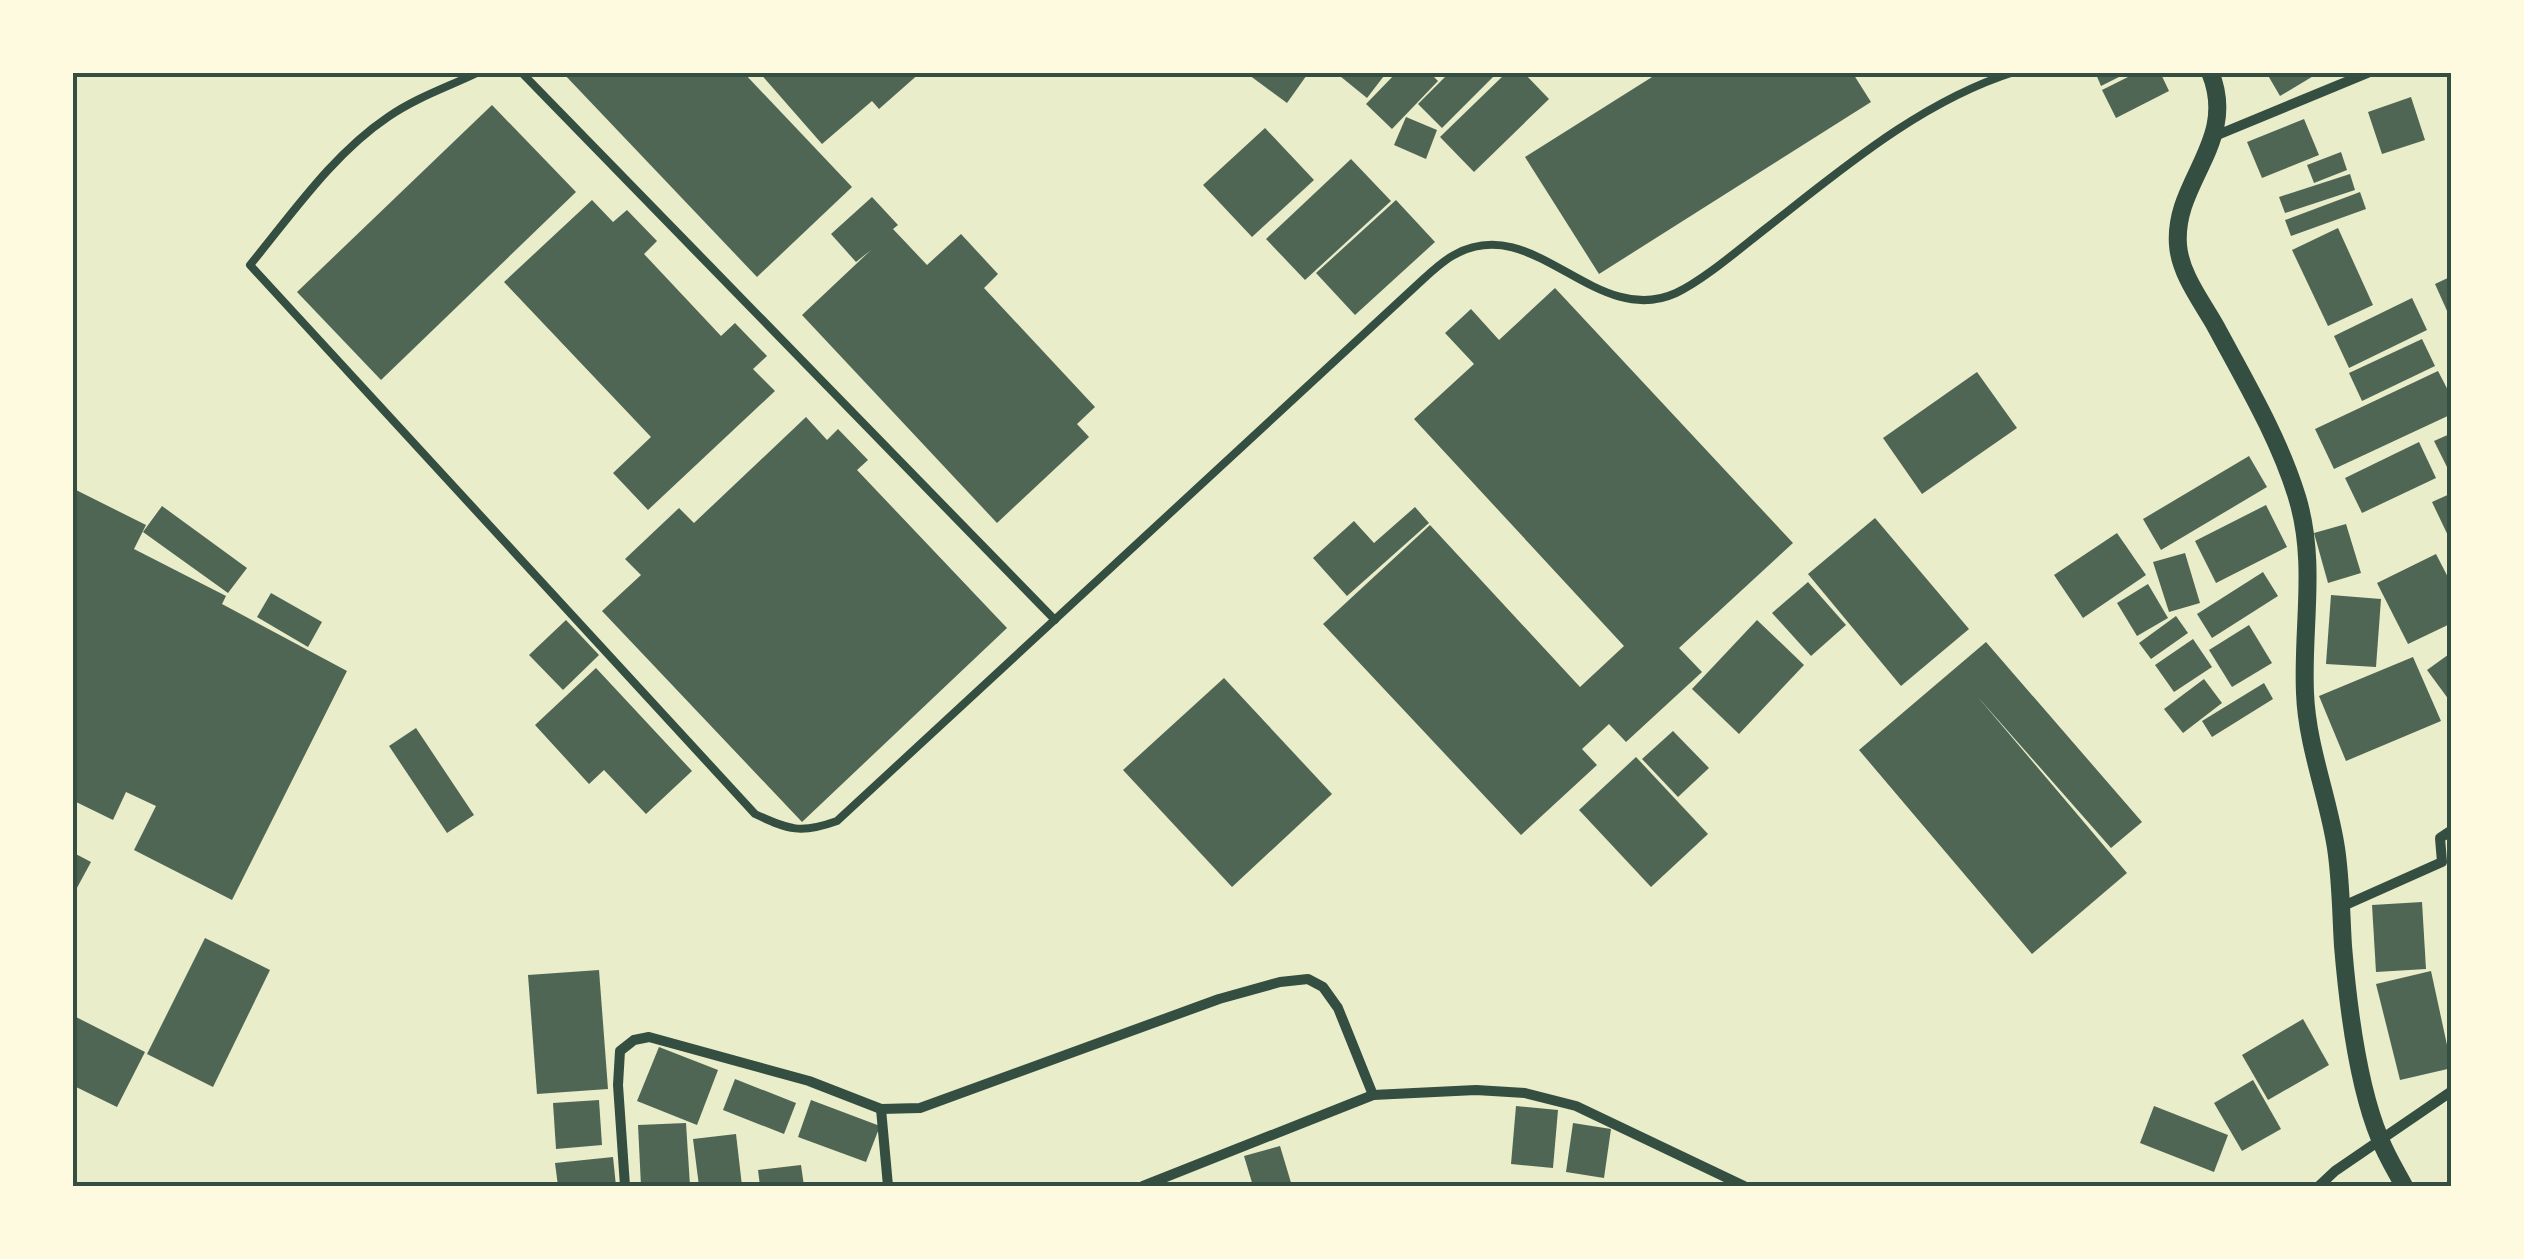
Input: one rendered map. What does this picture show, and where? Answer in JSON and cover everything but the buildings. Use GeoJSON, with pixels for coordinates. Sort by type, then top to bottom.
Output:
{"type":"FeatureCollection","features":[{"type":"Feature","properties":{"kind":"street"},"geometry":{"type":"LineString","coordinates":[[2210,72],[2218,98],[2215,136],[2187,197],[2179,222],[2178,246],[2189,279],[2270,432],[2298,501],[2305,532],[2309,591],[2304,692],[2311,744],[2336,847],[2343,949],[2359,1055],[2380,1140],[2404,1186]]}},
{"type":"Feature","properties":{"kind":"street"},"geometry":{"type":"LineString","coordinates":[[2215,136],[2370,72]]}},
{"type":"Feature","properties":{"kind":"street"},"geometry":{"type":"LineString","coordinates":[[2341,908],[2442,862],[2440,838],[2452,830]]}},
{"type":"Feature","properties":{"kind":"street"},"geometry":{"type":"LineString","coordinates":[[625,1186],[618,1084],[620,1051],[634,1040],[650,1037],[809,1081],[881,1110],[920,1108],[1219,998],[1308,979],[1323,987],[1338,1008],[1372,1095]]}},
{"type":"Feature","properties":{"kind":"street"},"geometry":{"type":"LineString","coordinates":[[1143,1186],[1372,1095],[1436,1090],[1525,1092],[1576,1106],[1744,1186]]}},
{"type":"Feature","properties":{"kind":"street"},"geometry":{"type":"LineString","coordinates":[[2319,1186],[2452,1091]]}},
{"type":"Feature","properties":{"kind":"street"},"geometry":{"type":"LineString","coordinates":[[881,1110],[888,1186]]}},
{"type":"Feature","properties":{"kind":"lane"},"geometry":{"type":"LineString","coordinates":[[479,72],[421,96],[385,118],[343,155],[250,264],[755,814],[786,829],[813,830],[837,821],[1454,254],[1489,244],[1540,256],[1604,293],[1633,302],[1674,294],[1742,247],[1862,153],[1940,106],[2014,72]]}},
{"type":"Feature","properties":{"kind":"lane"},"geometry":{"type":"LineString","coordinates":[[521,72],[1055,620]]}}]}
